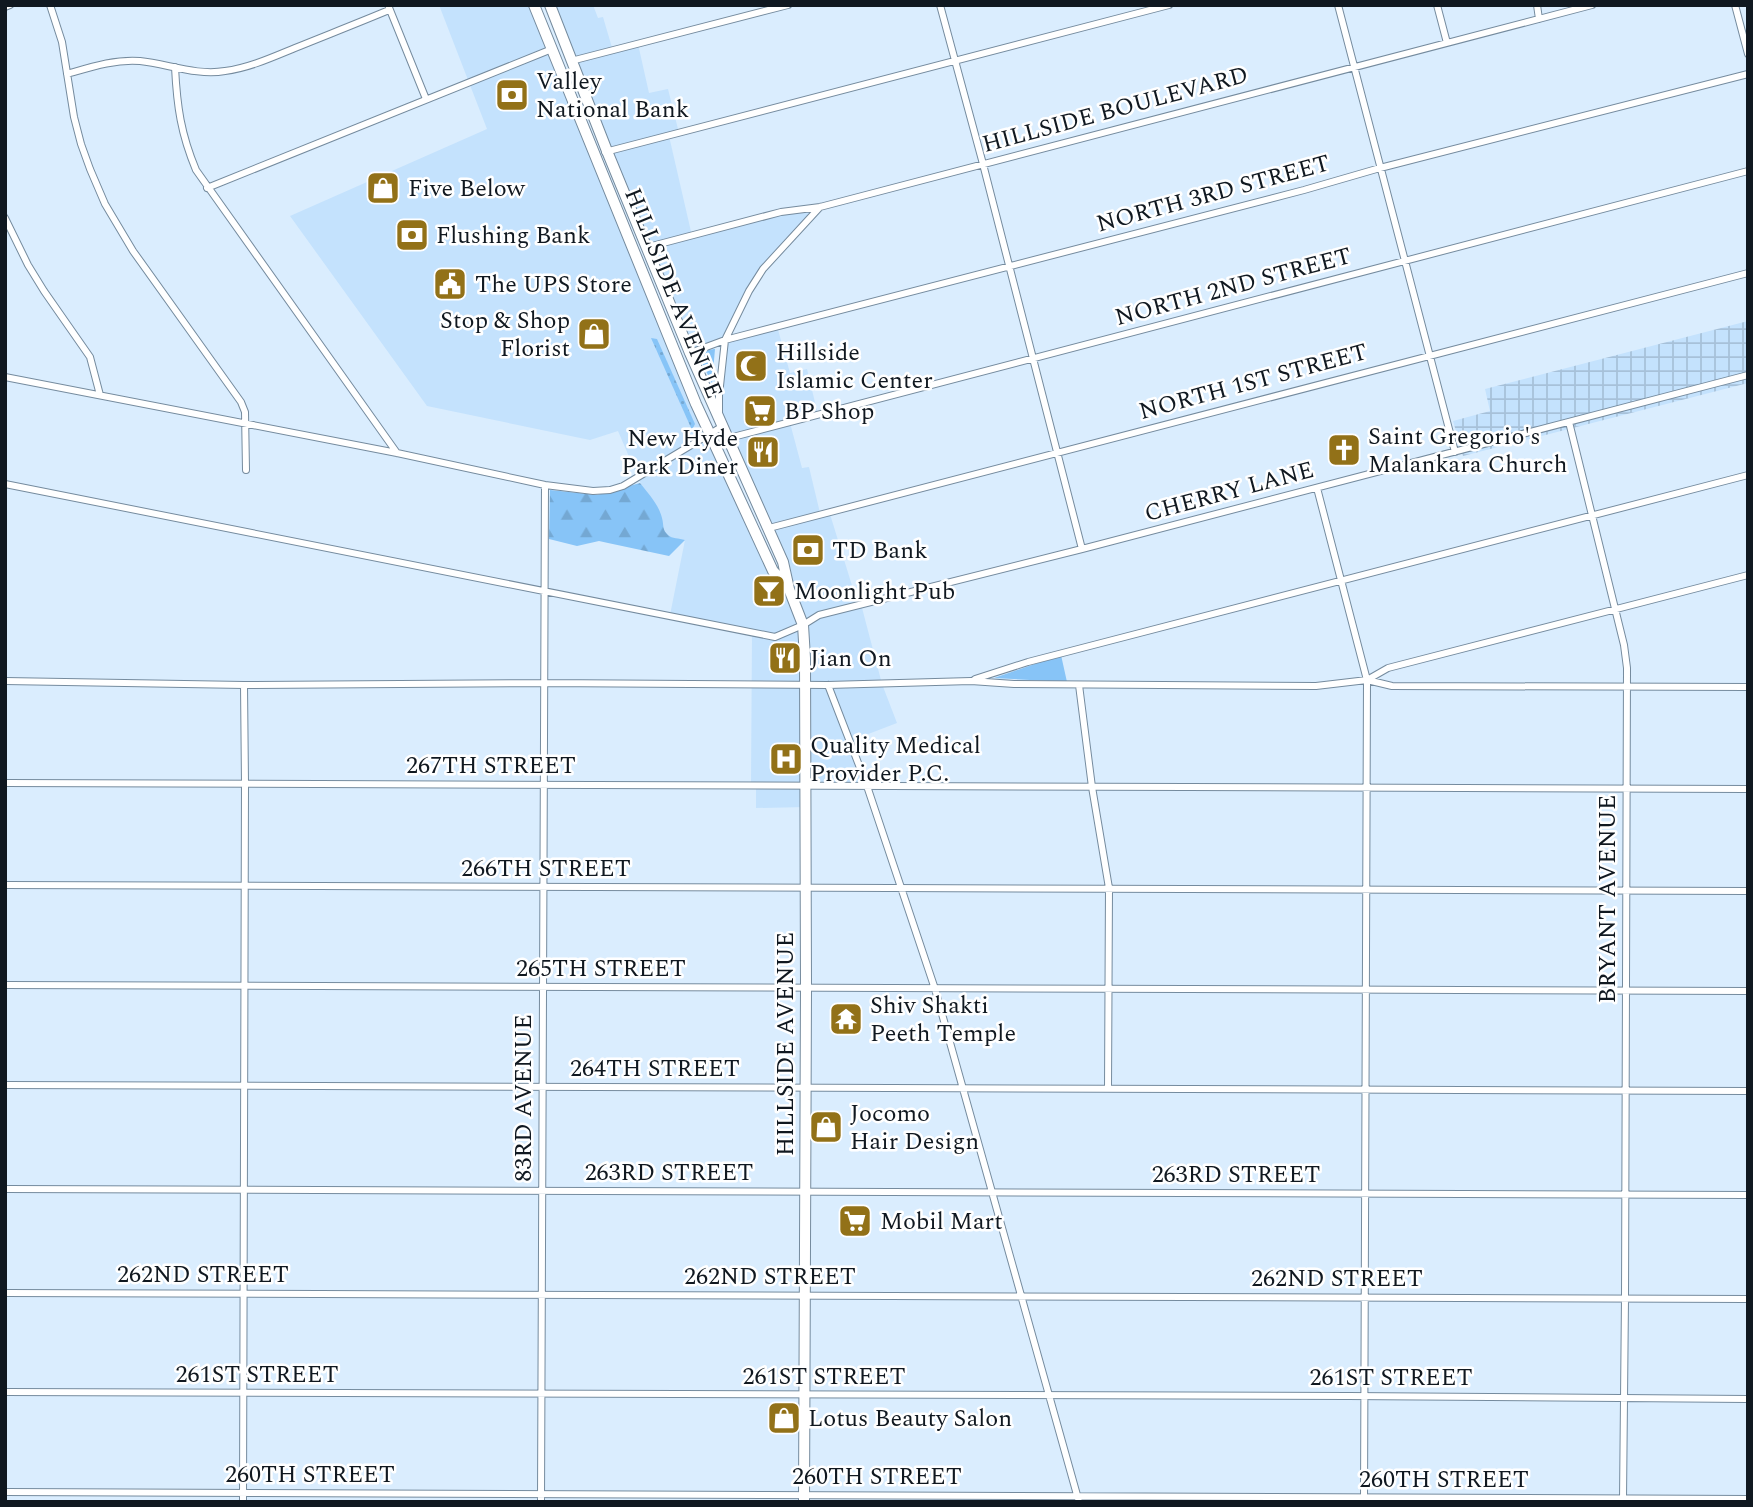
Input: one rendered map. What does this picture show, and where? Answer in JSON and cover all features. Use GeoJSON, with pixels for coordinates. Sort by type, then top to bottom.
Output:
{"type":"FeatureCollection","features":[{"type":"Feature","properties":{"kind":"main road","name":"HILLSIDE AVENUE"},"geometry":{"type":"LineString","coordinates":[[534,5],[709,435],[773,571],[789,589]]}},
{"type":"Feature","properties":{"kind":"main road","name":"HILLSIDE AVENUE"},"geometry":{"type":"LineString","coordinates":[[550,5],[690,353],[783,562],[789,589],[803,625],[806,683],[804,1499]]}},
{"type":"Feature","properties":{"kind":"street"},"geometry":{"type":"LineString","coordinates":[[50,5],[62,42],[74,117],[90,169],[105,204],[133,251],[241,402],[245,412],[246,470]]}},
{"type":"Feature","properties":{"kind":"street"},"geometry":{"type":"LineString","coordinates":[[571,61],[788,5]]}},
{"type":"Feature","properties":{"kind":"street"},"geometry":{"type":"LineString","coordinates":[[940,5],[1082,549]]}},
{"type":"Feature","properties":{"kind":"street"},"geometry":{"type":"LineString","coordinates":[[594,155],[1169,5]]}},
{"type":"Feature","properties":{"kind":"street"},"geometry":{"type":"LineString","coordinates":[[1338,5],[1455,452]]}},
{"type":"Feature","properties":{"kind":"street"},"geometry":{"type":"LineString","coordinates":[[1437,5],[1447,43]]}},
{"type":"Feature","properties":{"kind":"street"},"geometry":{"type":"LineString","coordinates":[[1537,5],[1539,19]]}},
{"type":"Feature","properties":{"kind":"street","name":"HILLSIDE BOULEVARD"},"geometry":{"type":"LineString","coordinates":[[648,247],[781,212],[820,207],[1592,5]]}},
{"type":"Feature","properties":{"kind":"street"},"geometry":{"type":"LineString","coordinates":[[1735,5],[1748,54]]}},
{"type":"Feature","properties":{"kind":"street"},"geometry":{"type":"LineString","coordinates":[[67,74],[119,61],[141,61],[208,73],[243,68],[388,8],[426,99]]}},
{"type":"Feature","properties":{"kind":"street"},"geometry":{"type":"LineString","coordinates":[[207,187],[552,49]]}},
{"type":"Feature","properties":{"kind":"street"},"geometry":{"type":"LineString","coordinates":[[175,67],[177,104],[183,135],[196,170],[397,453]]}},
{"type":"Feature","properties":{"kind":"street","name":"NORTH 3RD STREET"},"geometry":{"type":"LineString","coordinates":[[690,353],[725,340],[1748,74]]}},
{"type":"Feature","properties":{"kind":"street","name":"NORTH 2ND STREET"},"geometry":{"type":"LineString","coordinates":[[729,438],[1748,171]]}},
{"type":"Feature","properties":{"kind":"street"},"geometry":{"type":"LineString","coordinates":[[5,377],[397,453],[545,485],[593,491],[610,490],[623,486],[709,435],[721,422],[719,395],[725,340],[763,269],[820,207]]}},
{"type":"Feature","properties":{"kind":"street"},"geometry":{"type":"LineString","coordinates":[[5,218],[28,265],[90,357],[100,395]]}},
{"type":"Feature","properties":{"kind":"street","name":"NORTH 1ST STREET"},"geometry":{"type":"LineString","coordinates":[[769,528],[1748,273]]}},
{"type":"Feature","properties":{"kind":"street","name":"CHERRY LANE"},"geometry":{"type":"LineString","coordinates":[[5,484],[775,637],[819,615],[1748,375]]}},
{"type":"Feature","properties":{"kind":"street","name":"BRYANT AVENUE"},"geometry":{"type":"LineString","coordinates":[[1569,422],[1616,609],[1627,668],[1623,1500]]}},
{"type":"Feature","properties":{"kind":"street"},"geometry":{"type":"LineString","coordinates":[[971,681],[1028,662],[1748,475]]}},
{"type":"Feature","properties":{"kind":"street","name":"83RD AVENUE"},"geometry":{"type":"LineString","coordinates":[[541,1498],[545,485]]}},
{"type":"Feature","properties":{"kind":"street"},"geometry":{"type":"LineString","coordinates":[[1317,488],[1367,680],[1364,1500]]}},
{"type":"Feature","properties":{"kind":"street"},"geometry":{"type":"LineString","coordinates":[[1367,680],[1388,668],[1748,575]]}},
{"type":"Feature","properties":{"kind":"street"},"geometry":{"type":"LineString","coordinates":[[5,681],[244,685],[828,685],[971,681],[1079,685],[1316,686],[1367,680],[1392,686],[1748,687]]}},
{"type":"Feature","properties":{"kind":"street"},"geometry":{"type":"LineString","coordinates":[[243,1502],[244,685]]}},
{"type":"Feature","properties":{"kind":"street"},"geometry":{"type":"LineString","coordinates":[[828,685],[903,888],[935,989],[965,1088],[1078,1499]]}},
{"type":"Feature","properties":{"kind":"street"},"geometry":{"type":"LineString","coordinates":[[1079,685],[1109,888],[1108,1089]]}},
{"type":"Feature","properties":{"kind":"street","name":"267TH STREET"},"geometry":{"type":"LineString","coordinates":[[5,783],[1748,789]]}},
{"type":"Feature","properties":{"kind":"street","name":"266TH STREET"},"geometry":{"type":"LineString","coordinates":[[5,885],[1748,891]]}},
{"type":"Feature","properties":{"kind":"street","name":"265TH STREET"},"geometry":{"type":"LineString","coordinates":[[5,985],[1748,991]]}},
{"type":"Feature","properties":{"kind":"street","name":"264TH STREET"},"geometry":{"type":"LineString","coordinates":[[5,1085],[1748,1091]]}},
{"type":"Feature","properties":{"kind":"street","name":"263RD STREET"},"geometry":{"type":"LineString","coordinates":[[5,1189],[1748,1195]]}},
{"type":"Feature","properties":{"kind":"street","name":"262ND STREET"},"geometry":{"type":"LineString","coordinates":[[5,1293],[1748,1299]]}},
{"type":"Feature","properties":{"kind":"street","name":"261ST STREET"},"geometry":{"type":"LineString","coordinates":[[5,1392],[1748,1399]]}},
{"type":"Feature","properties":{"kind":"street","name":"260TH STREET"},"geometry":{"type":"LineString","coordinates":[[5,1492],[541,1498],[1748,1499]]}},
{"type":"Feature","properties":{"kind":"shaded area"},"geometry":{"type":"Polygon","coordinates":[[[439,5],[534,5],[630,243],[773,571],[789,588],[719,417],[725,340],[690,353],[550,5],[593,5],[598,18],[603,17],[613,51],[638,44],[649,93],[668,89],[679,133],[669,136],[692,236],[781,212],[820,207],[763,269],[726,339],[777,326],[790,373],[807,369],[818,415],[790,423],[802,468],[809,467],[820,513],[829,511],[858,605],[861,604],[882,684],[897,723],[850,741],[867,786],[806,786],[806,807],[756,808],[756,786],[751,785],[752,633],[670,615],[685,540],[668,547],[618,431],[590,440],[427,406],[290,216],[487,129],[439,5]]]}},
{"type":"Feature","properties":{"kind":"shaded area"},"geometry":{"type":"Polygon","coordinates":[[[1748,321],[1748,383],[1463,456],[1453,421],[1490,411],[1485,389],[1748,321]]]}},
{"type":"Feature","properties":{"kind":"green space"},"geometry":{"type":"Polygon","coordinates":[[[651,338],[657,339],[695,424],[692,430],[651,338]]]}},
{"type":"Feature","properties":{"kind":"green space"},"geometry":{"type":"Polygon","coordinates":[[[715,349],[712,383],[698,355],[700,352],[715,349]]]}},
{"type":"Feature","properties":{"kind":"green space"},"geometry":{"type":"Polygon","coordinates":[[[640,483],[658,508],[666,533],[685,540],[669,556],[599,541],[577,546],[549,539],[550,490],[597,495],[640,483]]]}},
{"type":"Feature","properties":{"kind":"green space"},"geometry":{"type":"Polygon","coordinates":[[[1061,655],[1067,682],[994,678],[1061,655]]]}},
{"type":"Feature","properties":{"kind":"place","name":"Valley National Bank"},"geometry":{"type":"Point","coordinates":[512,95]}},
{"type":"Feature","properties":{"kind":"place","name":"Five Below"},"geometry":{"type":"Point","coordinates":[383,188]}},
{"type":"Feature","properties":{"kind":"place","name":"Flushing Bank"},"geometry":{"type":"Point","coordinates":[412,235]}},
{"type":"Feature","properties":{"kind":"place","name":"The UPS Store"},"geometry":{"type":"Point","coordinates":[450,284]}},
{"type":"Feature","properties":{"kind":"place","name":"Stop & Shop Florist"},"geometry":{"type":"Point","coordinates":[594,334]}},
{"type":"Feature","properties":{"kind":"place","name":"Hillside Islamic Center"},"geometry":{"type":"Point","coordinates":[751,366]}},
{"type":"Feature","properties":{"kind":"place","name":"BP Shop"},"geometry":{"type":"Point","coordinates":[760,411]}},
{"type":"Feature","properties":{"kind":"place","name":"Saint Gregorio's Malankara Church"},"geometry":{"type":"Point","coordinates":[1344,450]}},
{"type":"Feature","properties":{"kind":"place","name":"New Hyde Park Diner"},"geometry":{"type":"Point","coordinates":[763,452]}},
{"type":"Feature","properties":{"kind":"place","name":"TD Bank"},"geometry":{"type":"Point","coordinates":[808,550]}},
{"type":"Feature","properties":{"kind":"place","name":"Moonlight Pub"},"geometry":{"type":"Point","coordinates":[769,591]}},
{"type":"Feature","properties":{"kind":"place","name":"Jian On"},"geometry":{"type":"Point","coordinates":[785,658]}},
{"type":"Feature","properties":{"kind":"place","name":"Quality Medical Provider P.C."},"geometry":{"type":"Point","coordinates":[786,759]}},
{"type":"Feature","properties":{"kind":"place","name":"Shiv Shakti Peeth Temple"},"geometry":{"type":"Point","coordinates":[846,1019]}},
{"type":"Feature","properties":{"kind":"place","name":"Jocomo Hair Design"},"geometry":{"type":"Point","coordinates":[826,1127]}},
{"type":"Feature","properties":{"kind":"place","name":"Mobil Mart"},"geometry":{"type":"Point","coordinates":[855,1221]}},
{"type":"Feature","properties":{"kind":"place","name":"Lotus Beauty Salon"},"geometry":{"type":"Point","coordinates":[784,1418]}}]}
